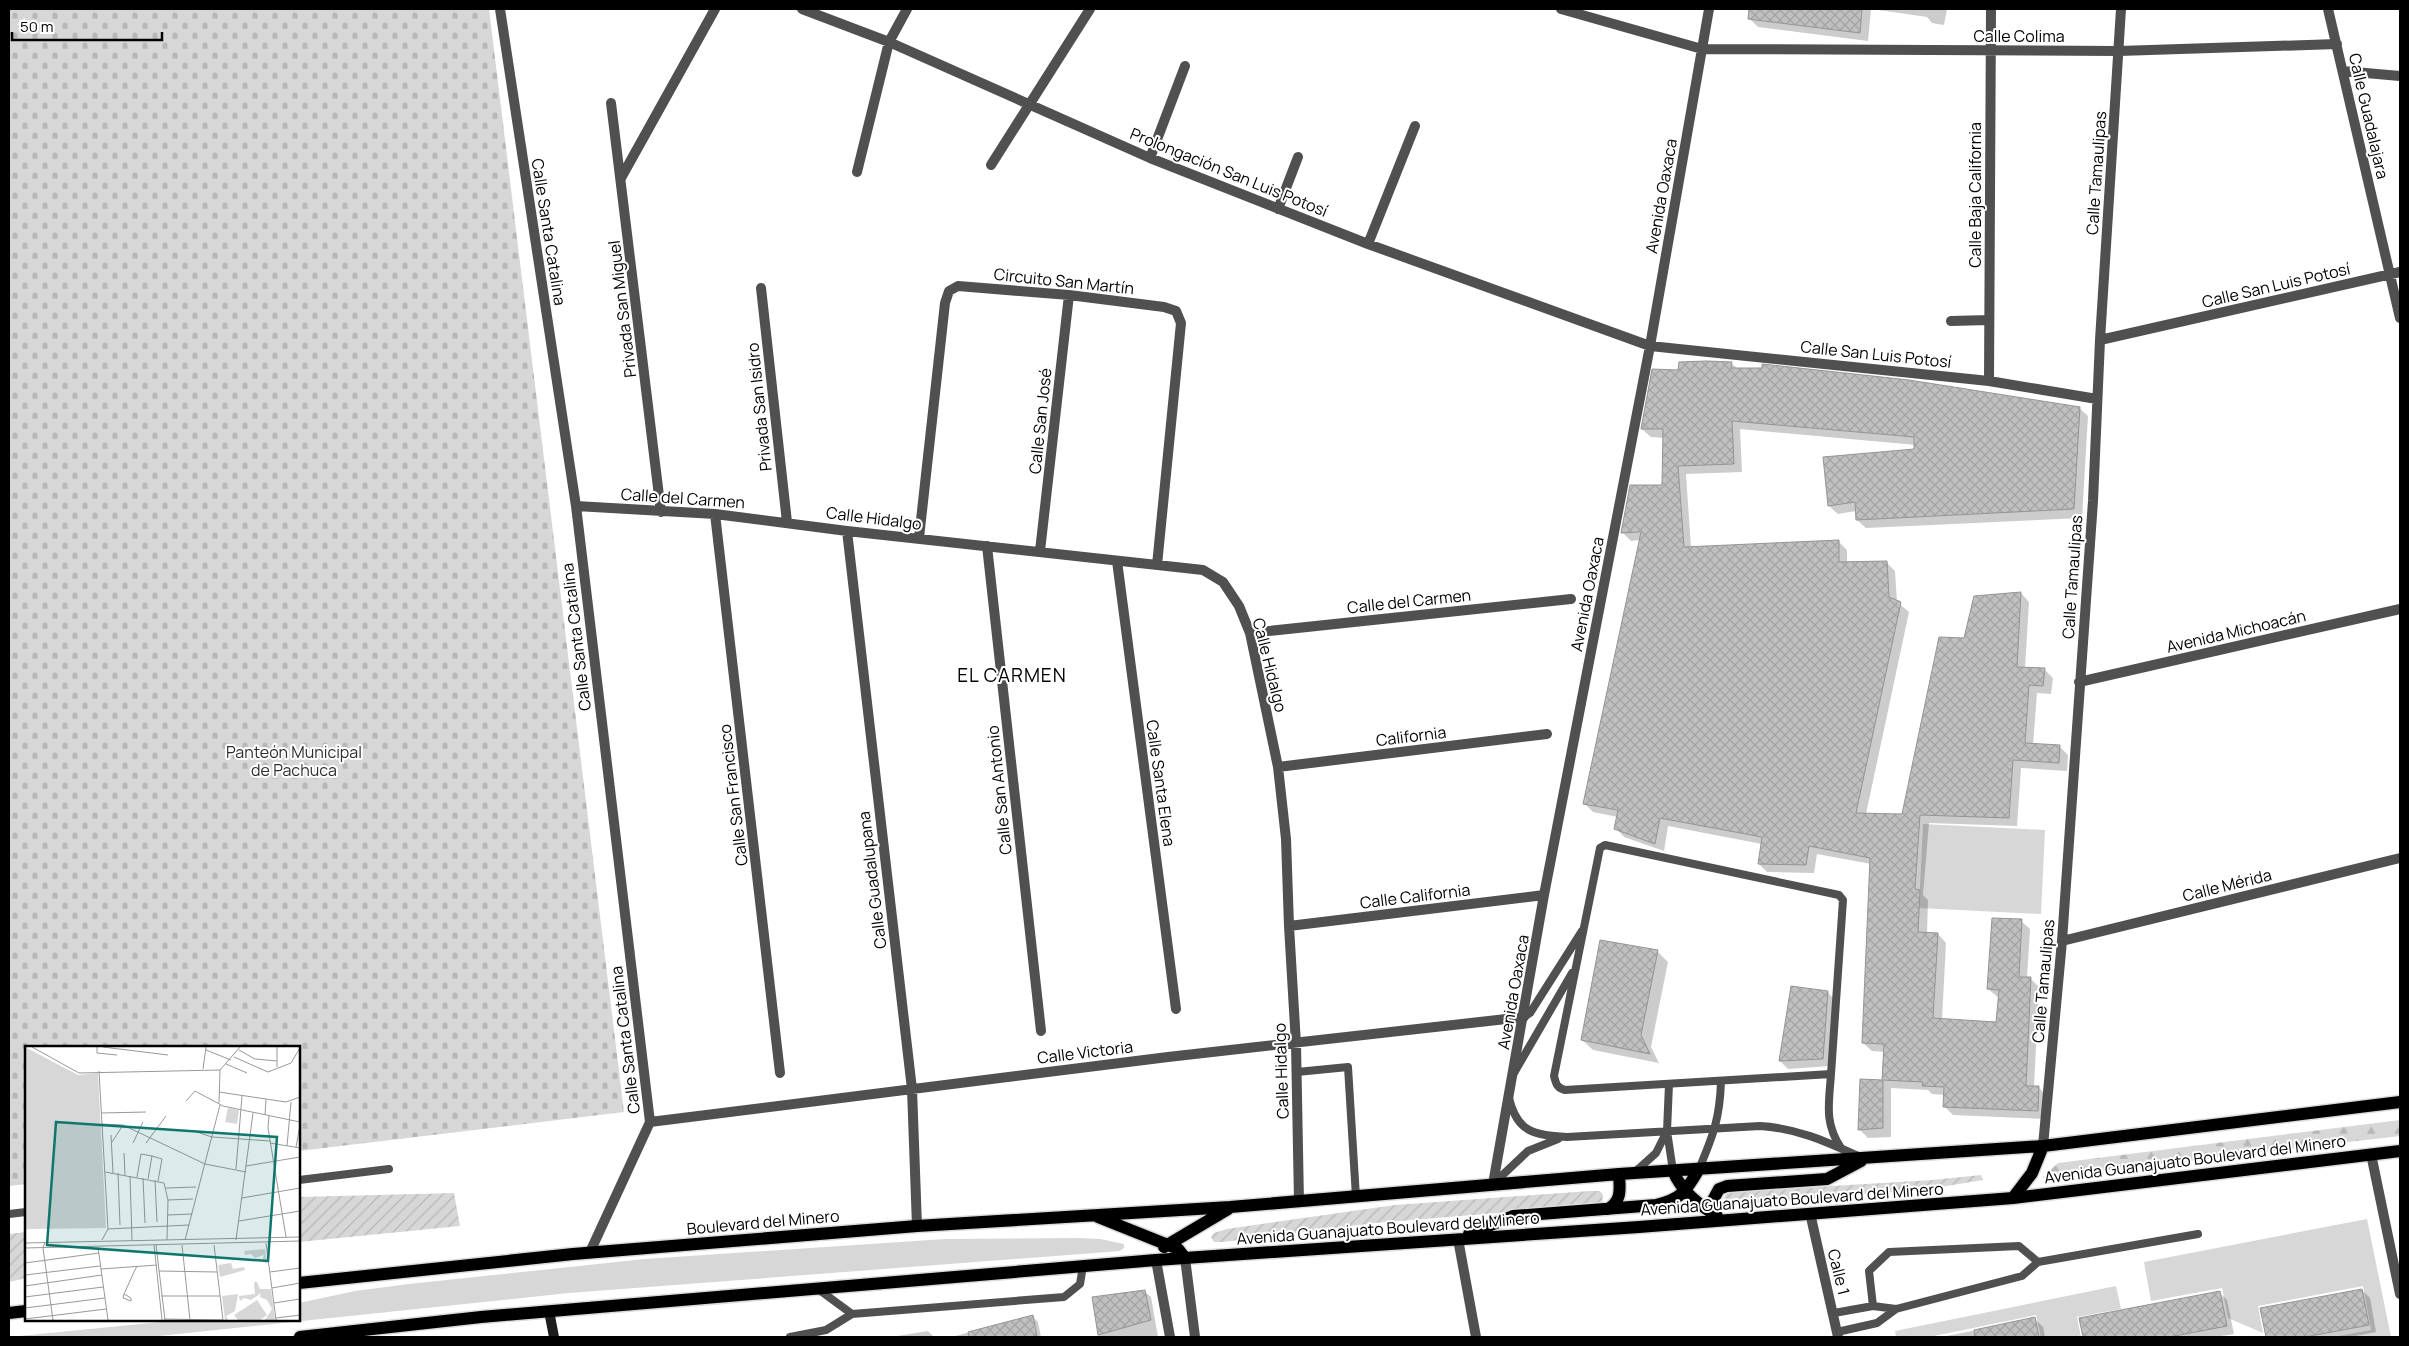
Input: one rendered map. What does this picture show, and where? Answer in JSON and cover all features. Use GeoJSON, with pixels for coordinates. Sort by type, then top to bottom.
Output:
{"type":"FeatureCollection","features":[{"type":"Feature","properties":{"kind":"main road","name":"Avenida Guanajuato Boulevard del Minero"},"geometry":{"type":"LineString","coordinates":[[1230,1207],[1356,1198],[1493,1184],[1620,1174],[2043,1146],[2400,1102]]}},
{"type":"Feature","properties":{"kind":"main road"},"geometry":{"type":"LineString","coordinates":[[2013,1198],[2032,1173],[2043,1146]]}},
{"type":"Feature","properties":{"kind":"main road","name":"Avenida Guanajuato Boulevard del Minero"},"geometry":{"type":"LineString","coordinates":[[1185,1258],[2013,1198],[2400,1151]]}},
{"type":"Feature","properties":{"kind":"main road"},"geometry":{"type":"LineString","coordinates":[[1711,1213],[1712,1202],[1719,1189],[1726,1186],[1827,1180],[1866,1159]]}},
{"type":"Feature","properties":{"kind":"main road"},"geometry":{"type":"LineString","coordinates":[[1458,1239],[1513,1216],[1656,1205],[1670,1202],[1686,1192],[1699,1169]]}},
{"type":"Feature","properties":{"kind":"main road"},"geometry":{"type":"LineString","coordinates":[[1673,1171],[1686,1192],[1700,1206],[1723,1220]]}},
{"type":"Feature","properties":{"kind":"main road"},"geometry":{"type":"LineString","coordinates":[[1608,1209],[1615,1205],[1619,1197],[1620,1174]]}},
{"type":"Feature","properties":{"kind":"main road"},"geometry":{"type":"LineString","coordinates":[[1156,1260],[1160,1250],[1168,1244],[1230,1207]]}},
{"type":"Feature","properties":{"kind":"main road","name":"Boulevard del Minero"},"geometry":{"type":"LineString","coordinates":[[300,1282],[590,1252],[917,1226],[1230,1207]]}},
{"type":"Feature","properties":{"kind":"main road"},"geometry":{"type":"LineString","coordinates":[[1094,1216],[1168,1244],[1178,1249],[1185,1258]]}},
{"type":"Feature","properties":{"kind":"main road"},"geometry":{"type":"LineString","coordinates":[[300,1337],[549,1311],[1185,1258]]}},
{"type":"Feature","properties":{"kind":"main road"},"geometry":{"type":"LineString","coordinates":[[9,1313],[25,1311]]}},
{"type":"Feature","properties":{"kind":"street","name":"Calle Santa Catalina"},"geometry":{"type":"LineString","coordinates":[[500,9],[576,506],[650,1122],[590,1252]]}},
{"type":"Feature","properties":{"kind":"street"},"geometry":{"type":"LineString","coordinates":[[621,178],[715,9]]}},
{"type":"Feature","properties":{"kind":"street","name":"Prolongación San Luis Potosí"},"geometry":{"type":"LineString","coordinates":[[802,9],[889,42],[1030,103],[1150,158],[1278,209],[1368,244],[1650,346]]}},
{"type":"Feature","properties":{"kind":"street"},"geometry":{"type":"LineString","coordinates":[[857,172],[889,42],[907,9]]}},
{"type":"Feature","properties":{"kind":"street"},"geometry":{"type":"LineString","coordinates":[[991,165],[1090,9]]}},
{"type":"Feature","properties":{"kind":"street","name":"Calle Colima"},"geometry":{"type":"LineString","coordinates":[[1561,9],[1702,49],[2120,50],[2337,44]]}},
{"type":"Feature","properties":{"kind":"street","name":"Avenida Oaxaca"},"geometry":{"type":"LineString","coordinates":[[1493,1184],[1510,1098],[1544,895],[1650,346],[1710,9]]}},
{"type":"Feature","properties":{"kind":"street","name":"Calle Baja California"},"geometry":{"type":"LineString","coordinates":[[1989,381],[1991,9]]}},
{"type":"Feature","properties":{"kind":"street","name":"Calle Tamaulipas"},"geometry":{"type":"LineString","coordinates":[[2043,1146],[2062,941],[2093,500],[2100,340],[2122,9]]}},
{"type":"Feature","properties":{"kind":"street","name":"Calle Guadalajara"},"geometry":{"type":"LineString","coordinates":[[2328,9],[2400,318]]}},
{"type":"Feature","properties":{"kind":"street"},"geometry":{"type":"LineString","coordinates":[[1150,158],[1185,66]]}},
{"type":"Feature","properties":{"kind":"street"},"geometry":{"type":"LineString","coordinates":[[2343,71],[2400,76]]}},
{"type":"Feature","properties":{"kind":"street","name":"Privada San Miguel"},"geometry":{"type":"LineString","coordinates":[[611,103],[661,512]]}},
{"type":"Feature","properties":{"kind":"street"},"geometry":{"type":"LineString","coordinates":[[1368,244],[1415,126]]}},
{"type":"Feature","properties":{"kind":"street"},"geometry":{"type":"LineString","coordinates":[[1278,209],[1298,157]]}},
{"type":"Feature","properties":{"kind":"street","name":"Calle San Luis Potosí"},"geometry":{"type":"LineString","coordinates":[[2100,340],[2400,272]]}},
{"type":"Feature","properties":{"kind":"street","name":"Circuito San Martín"},"geometry":{"type":"LineString","coordinates":[[919,538],[945,303],[949,291],[958,286],[1069,295],[1164,307],[1176,311],[1181,323],[1157,565]]}},
{"type":"Feature","properties":{"kind":"street","name":"Privada San Isidro"},"geometry":{"type":"LineString","coordinates":[[761,288],[787,522]]}},
{"type":"Feature","properties":{"kind":"street","name":"Calle San José"},"geometry":{"type":"LineString","coordinates":[[1040,551],[1069,295]]}},
{"type":"Feature","properties":{"kind":"street"},"geometry":{"type":"LineString","coordinates":[[1951,321],[1989,320]]}},
{"type":"Feature","properties":{"kind":"street","name":"Calle San Luis Potosí"},"geometry":{"type":"LineString","coordinates":[[1650,346],[1989,381],[2097,399]]}},
{"type":"Feature","properties":{"kind":"street","name":"Calle del Carmen"},"geometry":{"type":"LineString","coordinates":[[576,506],[715,514],[787,522]]}},
{"type":"Feature","properties":{"kind":"street","name":"Calle San Francisco"},"geometry":{"type":"LineString","coordinates":[[715,514],[780,1073]]}},
{"type":"Feature","properties":{"kind":"street","name":"Calle Hidalgo"},"geometry":{"type":"LineString","coordinates":[[787,522],[847,531],[1204,570],[1223,582],[1239,606],[1250,633],[1278,767],[1286,839],[1288,926],[1296,1044],[1299,1202]]}},
{"type":"Feature","properties":{"kind":"street","name":"Calle Guadalupana"},"geometry":{"type":"LineString","coordinates":[[847,531],[912,1089],[917,1226]]}},
{"type":"Feature","properties":{"kind":"street","name":"Calle San Antonio"},"geometry":{"type":"LineString","coordinates":[[988,546],[1040,1031]]}},
{"type":"Feature","properties":{"kind":"street","name":"Calle Santa Elena"},"geometry":{"type":"LineString","coordinates":[[1117,561],[1176,1009]]}},
{"type":"Feature","properties":{"kind":"street","name":"Calle del Carmen"},"geometry":{"type":"LineString","coordinates":[[1250,633],[1571,599]]}},
{"type":"Feature","properties":{"kind":"street","name":"Avenida Michoacán"},"geometry":{"type":"LineString","coordinates":[[2079,682],[2400,609]]}},
{"type":"Feature","properties":{"kind":"street","name":"California"},"geometry":{"type":"LineString","coordinates":[[1278,767],[1547,734]]}},
{"type":"Feature","properties":{"kind":"street","name":"Calle Mérida"},"geometry":{"type":"LineString","coordinates":[[2062,941],[2400,858]]}},
{"type":"Feature","properties":{"kind":"street","name":"Calle California"},"geometry":{"type":"LineString","coordinates":[[1288,926],[1544,895]]}},
{"type":"Feature","properties":{"kind":"street","name":"Calle Victoria"},"geometry":{"type":"LineString","coordinates":[[650,1122],[1168,1057],[1524,1017]]}},
{"type":"Feature","properties":{"kind":"street"},"geometry":{"type":"LineString","coordinates":[[2372,1154],[2400,1294]]}},
{"type":"Feature","properties":{"kind":"street","name":"Calle 1"},"geometry":{"type":"LineString","coordinates":[[1810,1214],[1834,1313],[1837,1334]]}},
{"type":"Feature","properties":{"kind":"street"},"geometry":{"type":"LineString","coordinates":[[1458,1239],[1476,1337]]}},
{"type":"Feature","properties":{"kind":"street"},"geometry":{"type":"LineString","coordinates":[[1185,1258],[1195,1337]]}},
{"type":"Feature","properties":{"kind":"street"},"geometry":{"type":"LineString","coordinates":[[1156,1260],[1170,1337]]}},
{"type":"Feature","properties":{"kind":"street"},"geometry":{"type":"LineString","coordinates":[[549,1311],[554,1337]]}},
{"type":"Feature","properties":{"kind":"lane"},"geometry":{"type":"LineString","coordinates":[[1831,1074],[1560,1089],[1554,1076],[1600,848],[1605,845],[1839,895],[1843,900],[1831,1074],[1828,1116],[1833,1137],[1841,1148]]}},
{"type":"Feature","properties":{"kind":"lane"},"geometry":{"type":"LineString","coordinates":[[1524,1017],[1530,1014],[1584,928]]}},
{"type":"Feature","properties":{"kind":"lane"},"geometry":{"type":"LineString","coordinates":[[1514,1075],[1576,966]]}},
{"type":"Feature","properties":{"kind":"lane"},"geometry":{"type":"LineString","coordinates":[[1297,1072],[1348,1067],[1356,1198]]}},
{"type":"Feature","properties":{"kind":"lane"},"geometry":{"type":"LineString","coordinates":[[1699,1169],[1716,1128],[1720,1108],[1721,1081]]}},
{"type":"Feature","properties":{"kind":"lane"},"geometry":{"type":"LineString","coordinates":[[1669,1084],[1667,1131],[1673,1171]]}},
{"type":"Feature","properties":{"kind":"lane"},"geometry":{"type":"LineString","coordinates":[[1510,1098],[1513,1113],[1520,1125],[1545,1136],[1567,1137],[1716,1128],[1778,1127],[1813,1136],[1866,1159]]}},
{"type":"Feature","properties":{"kind":"lane"},"geometry":{"type":"LineString","coordinates":[[1633,1174],[1656,1153],[1667,1131]]}},
{"type":"Feature","properties":{"kind":"lane"},"geometry":{"type":"LineString","coordinates":[[1493,1184],[1528,1151],[1550,1141],[1567,1137]]}},
{"type":"Feature","properties":{"kind":"lane"},"geometry":{"type":"LineString","coordinates":[[300,1180],[388,1169]]}},
{"type":"Feature","properties":{"kind":"lane"},"geometry":{"type":"LineString","coordinates":[[9,1214],[25,1212]]}},
{"type":"Feature","properties":{"kind":"lane"},"geometry":{"type":"LineString","coordinates":[[1837,1334],[1877,1323],[1896,1309],[2022,1276],[2038,1262],[2198,1234]]}},
{"type":"Feature","properties":{"kind":"lane"},"geometry":{"type":"LineString","coordinates":[[1873,1306],[1869,1271],[1889,1252],[2020,1246],[2038,1262]]}},
{"type":"Feature","properties":{"kind":"lane"},"geometry":{"type":"LineString","coordinates":[[790,1337],[826,1330],[852,1314],[1064,1297],[1080,1284],[1083,1266]]}},
{"type":"Feature","properties":{"kind":"lane"},"geometry":{"type":"LineString","coordinates":[[818,1288],[852,1314]]}},
{"type":"Feature","properties":{"kind":"lane"},"geometry":{"type":"LineString","coordinates":[[1834,1313],[1873,1306],[1896,1309]]}},
{"type":"Feature","properties":{"kind":"green space","name":"Panteón Municipal de Pachuca"},"geometry":{"type":"Polygon","coordinates":[[[9,9],[489,9],[624,1112],[300,1151],[300,1046],[25,1046],[25,1184],[9,1186],[9,9]]]}},
{"type":"Feature","properties":{"kind":"green space"},"geometry":{"type":"Polygon","coordinates":[[[1923,824],[2045,830],[2041,914],[1919,908],[1923,824]]]}},
{"type":"Feature","properties":{"kind":"green space"},"geometry":{"type":"Polygon","coordinates":[[[2400,1120],[2400,1136],[2042,1178],[2058,1163],[2400,1120]]]}},
{"type":"Feature","properties":{"kind":"green space"},"geometry":{"type":"Polygon","coordinates":[[[1981,1175],[1983,1180],[1928,1189],[1728,1205],[1724,1199],[1726,1194],[1730,1192],[1932,1180],[1981,1175]]]}},
{"type":"Feature","properties":{"kind":"green space"},"geometry":{"type":"Polygon","coordinates":[[[1600,1191],[1603,1195],[1602,1202],[1597,1205],[1375,1223],[1223,1242],[1214,1242],[1211,1237],[1214,1233],[1227,1229],[1395,1205],[1600,1191]]]}},
{"type":"Feature","properties":{"kind":"green space"},"geometry":{"type":"Polygon","coordinates":[[[454,1193],[460,1226],[300,1242],[300,1197],[454,1193]]]}},
{"type":"Feature","properties":{"kind":"green space"},"geometry":{"type":"Polygon","coordinates":[[[2367,1219],[2391,1337],[2333,1337],[2371,1330],[2363,1286],[2258,1306],[2263,1333],[2228,1318],[2222,1288],[2151,1301],[2144,1262],[2367,1219]]]}},
{"type":"Feature","properties":{"kind":"green space"},"geometry":{"type":"Polygon","coordinates":[[[25,1232],[25,1278],[9,1282],[9,1234],[25,1232]]]}},
{"type":"Feature","properties":{"kind":"green space"},"geometry":{"type":"Polygon","coordinates":[[[945,1239],[1100,1239],[1124,1244],[1124,1248],[1120,1251],[569,1293],[150,1337],[9,1337],[171,1321],[300,1321],[300,1303],[355,1291],[409,1284],[645,1259],[945,1239]]]}},
{"type":"Feature","properties":{"kind":"green space"},"geometry":{"type":"Polygon","coordinates":[[[2116,1286],[2121,1309],[2077,1317],[2081,1337],[2041,1337],[2036,1315],[1929,1337],[1896,1337],[1895,1331],[2116,1286]]]}},
{"type":"Feature","properties":{"kind":"building"},"geometry":{"type":"Polygon","coordinates":[[[1749,9],[1862,9],[1860,33],[1748,19],[1749,9]]]}},
{"type":"Feature","properties":{"kind":"building"},"geometry":{"type":"Polygon","coordinates":[[[1679,362],[1732,362],[1731,368],[1762,368],[1762,364],[1909,380],[2080,407],[2074,509],[1856,520],[1855,502],[1828,506],[1823,457],[1914,449],[1914,437],[1732,421],[1734,464],[1678,466],[1684,547],[1839,540],[1839,562],[1887,561],[1889,597],[1901,602],[1856,813],[1902,814],[1939,637],[1964,638],[1974,596],[2021,592],[2017,667],[2045,668],[2043,686],[2029,685],[2025,743],[2060,745],[2059,763],[2013,760],[2009,818],[1920,815],[1915,889],[1920,890],[1918,932],[1938,933],[1933,1018],[1996,1022],[1999,990],[1987,989],[1992,918],[2022,919],[2019,977],[2031,977],[2026,1086],[2039,1086],[2038,1111],[1943,1107],[1944,1087],[1922,1086],[1923,1082],[1883,1080],[1883,1128],[1858,1130],[1860,1079],[1882,1080],[1884,1044],[1862,1043],[1870,858],[1809,846],[1806,865],[1758,864],[1762,837],[1660,818],[1655,844],[1614,829],[1618,810],[1583,804],[1641,532],[1621,533],[1630,485],[1662,485],[1663,429],[1641,429],[1652,369],[1678,370],[1679,362]]]}},
{"type":"Feature","properties":{"kind":"building"},"geometry":{"type":"Polygon","coordinates":[[[1600,940],[1658,950],[1641,1035],[1650,1054],[1581,1040],[1600,940]]]}},
{"type":"Feature","properties":{"kind":"building"},"geometry":{"type":"Polygon","coordinates":[[[1791,986],[1828,991],[1823,1059],[1779,1061],[1791,986]]]}},
{"type":"Feature","properties":{"kind":"building"},"geometry":{"type":"Polygon","coordinates":[[[2362,1289],[2369,1325],[2305,1337],[2266,1337],[2260,1308],[2362,1289]]]}},
{"type":"Feature","properties":{"kind":"building"},"geometry":{"type":"Polygon","coordinates":[[[1145,1290],[1151,1320],[1098,1335],[1092,1297],[1145,1290]]]}},
{"type":"Feature","properties":{"kind":"building"},"geometry":{"type":"Polygon","coordinates":[[[2220,1291],[2227,1326],[2169,1337],[2083,1337],[2079,1318],[2220,1291]]]}},
{"type":"Feature","properties":{"kind":"building"},"geometry":{"type":"Polygon","coordinates":[[[1033,1315],[1037,1337],[969,1337],[968,1332],[1033,1315]]]}},
{"type":"Feature","properties":{"kind":"building"},"geometry":{"type":"Polygon","coordinates":[[[2035,1317],[2039,1337],[1975,1337],[1974,1330],[2035,1317]]]}},
{"type":"Feature","properties":{"kind":"district","name":"EL CARMEN"},"geometry":{"type":"Point","coordinates":[1012,675]}}]}
